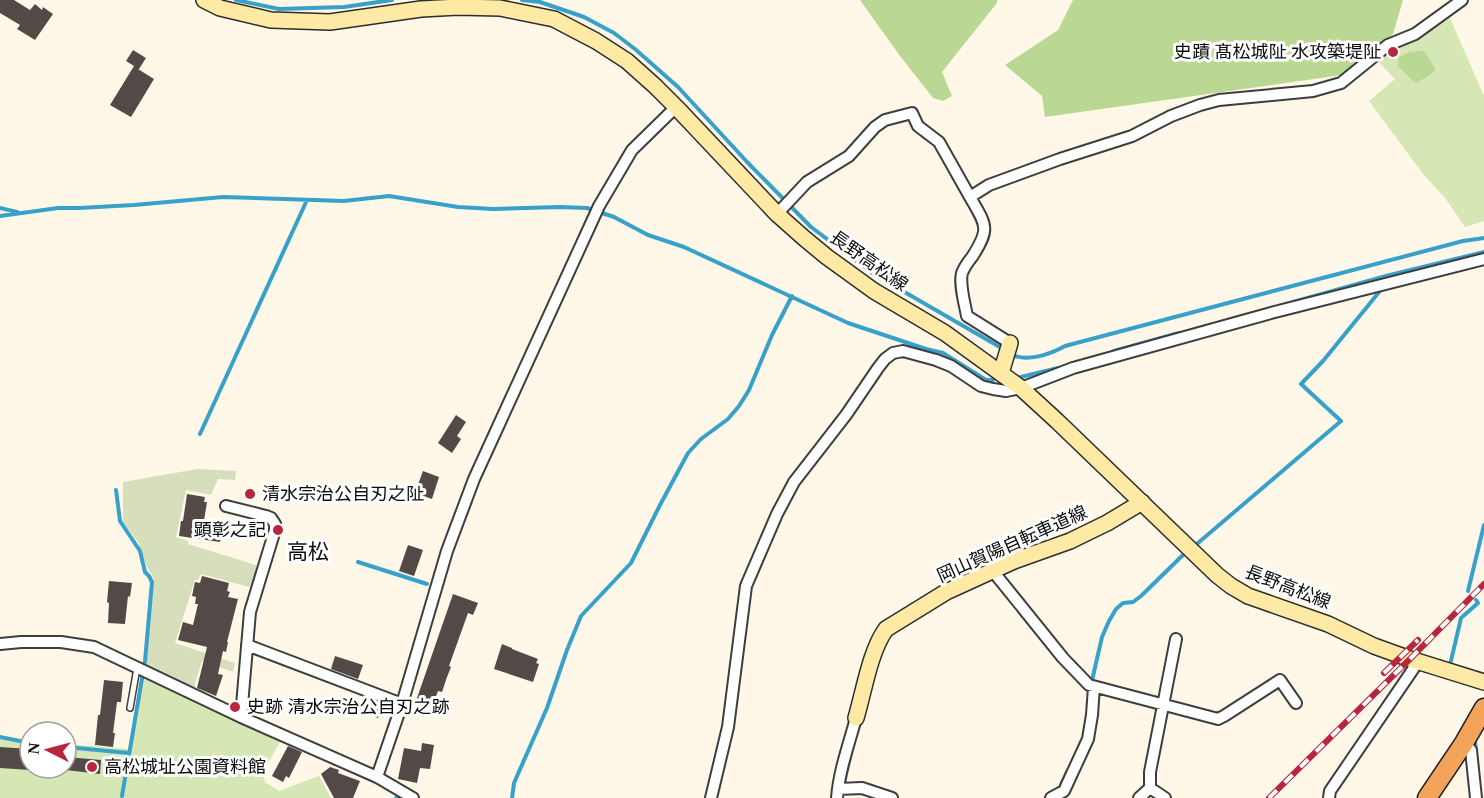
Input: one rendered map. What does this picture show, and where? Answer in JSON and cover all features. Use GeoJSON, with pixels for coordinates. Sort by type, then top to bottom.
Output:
{"type":"FeatureCollection","features":[{"type":"Feature","properties":{"kind":"highway"},"geometry":{"type":"LineString","coordinates":[[1427,798],[1464,743],[1484,708]]}},
{"type":"Feature","properties":{"kind":"main road","name":"長野高松線"},"geometry":{"type":"LineString","coordinates":[[204,0],[220,8],[271,20],[330,22],[421,9],[500,8],[554,19],[596,40],[627,61],[676,107],[783,208],[827,257],[874,291],[945,333],[1006,355],[1021,388],[1217,575],[1240,592],[1334,626],[1374,646],[1484,682]]}},
{"type":"Feature","properties":{"kind":"main road","name":"岡山賀陽自転車道線"},"geometry":{"type":"LineString","coordinates":[[856,718],[874,652],[886,629],[946,592],[992,570],[1070,541],[1142,502]]}},
{"type":"Feature","properties":{"kind":"street"},"geometry":{"type":"LineString","coordinates":[[970,197],[989,185],[1132,136],[1171,116],[1200,105],[1219,100],[1313,91],[1341,83],[1388,45],[1415,34],[1462,0]]}},
{"type":"Feature","properties":{"kind":"street"},"geometry":{"type":"LineString","coordinates":[[377,777],[402,704],[447,550],[474,478],[599,206],[632,150],[676,107]]}},
{"type":"Feature","properties":{"kind":"street"},"geometry":{"type":"LineString","coordinates":[[783,208],[807,182],[849,156],[875,127],[885,120],[912,113],[918,126],[939,142],[985,223],[985,233],[980,245],[963,271],[961,279],[967,316],[1006,355]]}},
{"type":"Feature","properties":{"kind":"street"},"geometry":{"type":"LineString","coordinates":[[711,798],[728,727],[746,586],[777,514],[794,482],[846,415],[878,368],[893,353],[903,351],[936,360],[951,366],[981,386],[1006,391],[1021,388],[1072,368],[1271,313],[1484,259]]}},
{"type":"Feature","properties":{"kind":"street"},"geometry":{"type":"LineString","coordinates":[[226,506],[266,516],[271,518],[275,524],[250,612],[241,717]]}},
{"type":"Feature","properties":{"kind":"street"},"geometry":{"type":"LineString","coordinates":[[992,570],[1063,658],[1092,686],[1218,718],[1280,680],[1296,703]]}},
{"type":"Feature","properties":{"kind":"street"},"geometry":{"type":"LineString","coordinates":[[1139,798],[1150,788],[1150,772],[1176,639]]}},
{"type":"Feature","properties":{"kind":"street"},"geometry":{"type":"LineString","coordinates":[[0,644],[61,642],[94,647],[241,717],[377,777],[414,798]]}},
{"type":"Feature","properties":{"kind":"street"},"geometry":{"type":"LineString","coordinates":[[247,645],[402,704]]}},
{"type":"Feature","properties":{"kind":"street"},"geometry":{"type":"LineString","coordinates":[[1329,798],[1330,791],[1418,662]]}},
{"type":"Feature","properties":{"kind":"street"},"geometry":{"type":"LineString","coordinates":[[1051,798],[1064,790],[1088,739],[1092,715],[1092,686]]}},
{"type":"Feature","properties":{"kind":"street"},"geometry":{"type":"LineString","coordinates":[[856,718],[838,794],[862,788],[892,798]]}},
{"type":"Feature","properties":{"kind":"street"},"geometry":{"type":"LineString","coordinates":[[1464,743],[1470,750],[1476,798]]}},
{"type":"Feature","properties":{"kind":"street"},"geometry":{"type":"LineString","coordinates":[[1150,788],[1165,798]]}},
{"type":"Feature","properties":{"kind":"lane"},"geometry":{"type":"LineString","coordinates":[[130,708],[137,668]]}},
{"type":"Feature","properties":{"kind":"green space"},"geometry":{"type":"Polygon","coordinates":[[[860,0],[997,0],[997,3],[942,72],[952,96],[943,101],[933,98],[860,0]]]}},
{"type":"Feature","properties":{"kind":"green space"},"geometry":{"type":"Polygon","coordinates":[[[1073,0],[1403,0],[1393,34],[1342,75],[1045,117],[1042,96],[1005,65],[1058,30],[1073,0]]]}},
{"type":"Feature","properties":{"kind":"green space"},"geometry":{"type":"Polygon","coordinates":[[[1450,18],[1484,96],[1484,221],[1465,227],[1369,101],[1395,79],[1377,60],[1387,49],[1416,40],[1450,18]]]}},
{"type":"Feature","properties":{"kind":"green space"},"geometry":{"type":"Polygon","coordinates":[[[1424,51],[1435,68],[1434,72],[1417,83],[1398,66],[1399,57],[1409,52],[1424,51]]]}},
{"type":"Feature","properties":{"kind":"green space"},"geometry":{"type":"Polygon","coordinates":[[[197,469],[236,471],[235,480],[218,479],[211,495],[186,490],[176,537],[188,541],[188,544],[259,566],[253,588],[201,574],[198,580],[195,580],[175,643],[235,663],[233,672],[202,661],[194,687],[146,667],[154,578],[147,567],[138,542],[123,522],[123,482],[197,469]]]}},
{"type":"Feature","properties":{"kind":"green space"},"geometry":{"type":"Polygon","coordinates":[[[144,674],[281,740],[263,772],[265,782],[279,791],[319,776],[331,798],[0,798],[0,738],[18,740],[18,780],[78,780],[78,745],[131,749],[144,674]]]}},
{"type":"Feature","properties":{"kind":"building"},"geometry":{"type":"Polygon","coordinates":[[[0,0],[14,0],[30,10],[35,4],[42,10],[43,7],[53,14],[35,40],[17,29],[20,25],[0,13],[0,0]]]}},
{"type":"Feature","properties":{"kind":"building"},"geometry":{"type":"Polygon","coordinates":[[[133,50],[146,58],[138,69],[154,79],[131,117],[110,105],[134,66],[126,61],[133,50]]]}},
{"type":"Feature","properties":{"kind":"building"},"geometry":{"type":"Polygon","coordinates":[[[456,415],[466,422],[457,436],[461,439],[452,453],[438,443],[456,415]]]}},
{"type":"Feature","properties":{"kind":"building"},"geometry":{"type":"Polygon","coordinates":[[[423,471],[439,477],[432,499],[415,493],[423,471]]]}},
{"type":"Feature","properties":{"kind":"building"},"geometry":{"type":"Polygon","coordinates":[[[187,494],[205,497],[204,502],[207,502],[204,521],[209,522],[209,525],[222,527],[220,542],[179,536],[187,494]]]}},
{"type":"Feature","properties":{"kind":"building"},"geometry":{"type":"Polygon","coordinates":[[[408,545],[423,550],[414,576],[399,571],[408,545]]]}},
{"type":"Feature","properties":{"kind":"building"},"geometry":{"type":"Polygon","coordinates":[[[202,576],[229,583],[228,597],[238,599],[226,652],[223,651],[218,674],[223,675],[216,696],[197,688],[207,647],[178,640],[183,622],[193,625],[198,604],[195,604],[196,597],[192,596],[195,582],[200,583],[202,576]]]}},
{"type":"Feature","properties":{"kind":"building"},"geometry":{"type":"Polygon","coordinates":[[[109,581],[132,583],[125,624],[108,623],[109,581]]]}},
{"type":"Feature","properties":{"kind":"building"},"geometry":{"type":"Polygon","coordinates":[[[453,594],[478,603],[473,615],[468,613],[442,692],[438,691],[432,707],[416,701],[453,594]]]}},
{"type":"Feature","properties":{"kind":"building"},"geometry":{"type":"Polygon","coordinates":[[[502,644],[538,659],[536,663],[539,664],[533,682],[494,669],[502,644]]]}},
{"type":"Feature","properties":{"kind":"building"},"geometry":{"type":"Polygon","coordinates":[[[335,656],[363,665],[358,679],[331,669],[335,656]]]}},
{"type":"Feature","properties":{"kind":"building"},"geometry":{"type":"Polygon","coordinates":[[[104,680],[123,682],[121,702],[117,702],[113,747],[95,745],[104,680]]]}},
{"type":"Feature","properties":{"kind":"building"},"geometry":{"type":"Polygon","coordinates":[[[363,697],[382,705],[378,718],[358,711],[363,697]]]}},
{"type":"Feature","properties":{"kind":"building"},"geometry":{"type":"Polygon","coordinates":[[[422,743],[434,745],[430,769],[420,768],[417,783],[398,779],[404,748],[421,751],[422,743]]]}},
{"type":"Feature","properties":{"kind":"building"},"geometry":{"type":"Polygon","coordinates":[[[288,746],[302,752],[289,778],[286,776],[283,782],[272,776],[288,746]]]}},
{"type":"Feature","properties":{"kind":"building"},"geometry":{"type":"Polygon","coordinates":[[[0,747],[18,748],[18,769],[0,768],[0,747]]]}},
{"type":"Feature","properties":{"kind":"building"},"geometry":{"type":"Polygon","coordinates":[[[78,758],[101,760],[100,774],[78,771],[78,758]]]}},
{"type":"Feature","properties":{"kind":"building"},"geometry":{"type":"Polygon","coordinates":[[[330,767],[339,770],[338,773],[360,781],[353,798],[334,798],[321,774],[330,767]]]}},
{"type":"Feature","properties":{"kind":"waterway"},"geometry":{"type":"LineString","coordinates":[[236,0],[279,9],[344,7],[392,0]]}},
{"type":"Feature","properties":{"kind":"waterway"},"geometry":{"type":"LineString","coordinates":[[522,0],[540,2],[584,17],[614,33],[678,87],[811,227],[875,275],[1005,350]]}},
{"type":"Feature","properties":{"kind":"waterway"},"geometry":{"type":"LineString","coordinates":[[0,216],[58,208],[134,205],[223,197],[344,201],[389,196],[458,207],[587,208],[614,217],[648,235],[684,247],[848,323],[943,353],[986,380],[993,380]]}},
{"type":"Feature","properties":{"kind":"waterway"},"geometry":{"type":"LineString","coordinates":[[200,434],[307,200]]}},
{"type":"Feature","properties":{"kind":"waterway"},"geometry":{"type":"LineString","coordinates":[[0,208],[17,212]]}},
{"type":"Feature","properties":{"kind":"waterway"},"geometry":{"type":"LineString","coordinates":[[1011,354],[1031,358],[1065,346],[1463,241],[1484,238]]}},
{"type":"Feature","properties":{"kind":"waterway"},"geometry":{"type":"LineString","coordinates":[[1279,306],[1484,252]]}},
{"type":"Feature","properties":{"kind":"waterway"},"geometry":{"type":"LineString","coordinates":[[1198,543],[1341,421],[1301,384],[1323,361],[1384,286]]}},
{"type":"Feature","properties":{"kind":"waterway"},"geometry":{"type":"LineString","coordinates":[[512,798],[514,783],[547,708],[581,616],[631,563],[688,453],[701,439],[728,419],[739,406],[749,390],[772,335],[792,296]]}},
{"type":"Feature","properties":{"kind":"waterway"},"geometry":{"type":"LineString","coordinates":[[1114,351],[1179,333]]}},
{"type":"Feature","properties":{"kind":"waterway"},"geometry":{"type":"LineString","coordinates":[[1021,377],[1058,368]]}},
{"type":"Feature","properties":{"kind":"waterway"},"geometry":{"type":"LineString","coordinates":[[116,490],[120,521],[140,551],[145,572],[152,582],[145,661],[122,796]]}},
{"type":"Feature","properties":{"kind":"waterway"},"geometry":{"type":"LineString","coordinates":[[1468,591],[1484,525]]}},
{"type":"Feature","properties":{"kind":"waterway"},"geometry":{"type":"LineString","coordinates":[[1091,685],[1102,637],[1116,609],[1123,603],[1133,602],[1141,596],[1184,554]]}},
{"type":"Feature","properties":{"kind":"waterway"},"geometry":{"type":"LineString","coordinates":[[358,562],[427,584]]}},
{"type":"Feature","properties":{"kind":"waterway"},"geometry":{"type":"LineString","coordinates":[[1450,665],[1461,618],[1478,603],[1476,600]]}},
{"type":"Feature","properties":{"kind":"waterway"},"geometry":{"type":"LineString","coordinates":[[0,737],[18,741]]}},
{"type":"Feature","properties":{"kind":"waterway"},"geometry":{"type":"LineString","coordinates":[[1475,742],[1476,752]]}},
{"type":"Feature","properties":{"kind":"waterway"},"geometry":{"type":"LineString","coordinates":[[78,748],[129,753]]}},
{"type":"Feature","properties":{"kind":"waterway"},"geometry":{"type":"LineString","coordinates":[[1061,785],[1067,772]]}},
{"type":"Feature","properties":{"kind":"railway"},"geometry":{"type":"LineString","coordinates":[[1269,798],[1484,584]]}},
{"type":"Feature","properties":{"kind":"railway"},"geometry":{"type":"LineString","coordinates":[[1384,673],[1418,640]]}},
{"type":"Feature","properties":{"kind":"place","name":"史蹟 髙松城阯 水攻築堤阯"},"geometry":{"type":"Point","coordinates":[1393,52]}},
{"type":"Feature","properties":{"kind":"place","name":"清水宗治公自刃之阯"},"geometry":{"type":"Point","coordinates":[250,494]}},
{"type":"Feature","properties":{"kind":"place","name":"顕彰之記"},"geometry":{"type":"Point","coordinates":[278,530]}},
{"type":"Feature","properties":{"kind":"place","name":"史跡 清水宗治公自刃之跡"},"geometry":{"type":"Point","coordinates":[235,707]}},
{"type":"Feature","properties":{"kind":"place","name":"高松城址公園資料館"},"geometry":{"type":"Point","coordinates":[92,767]}},
{"type":"Feature","properties":{"kind":"district","name":"高松"},"geometry":{"type":"Point","coordinates":[308,552]}}]}
